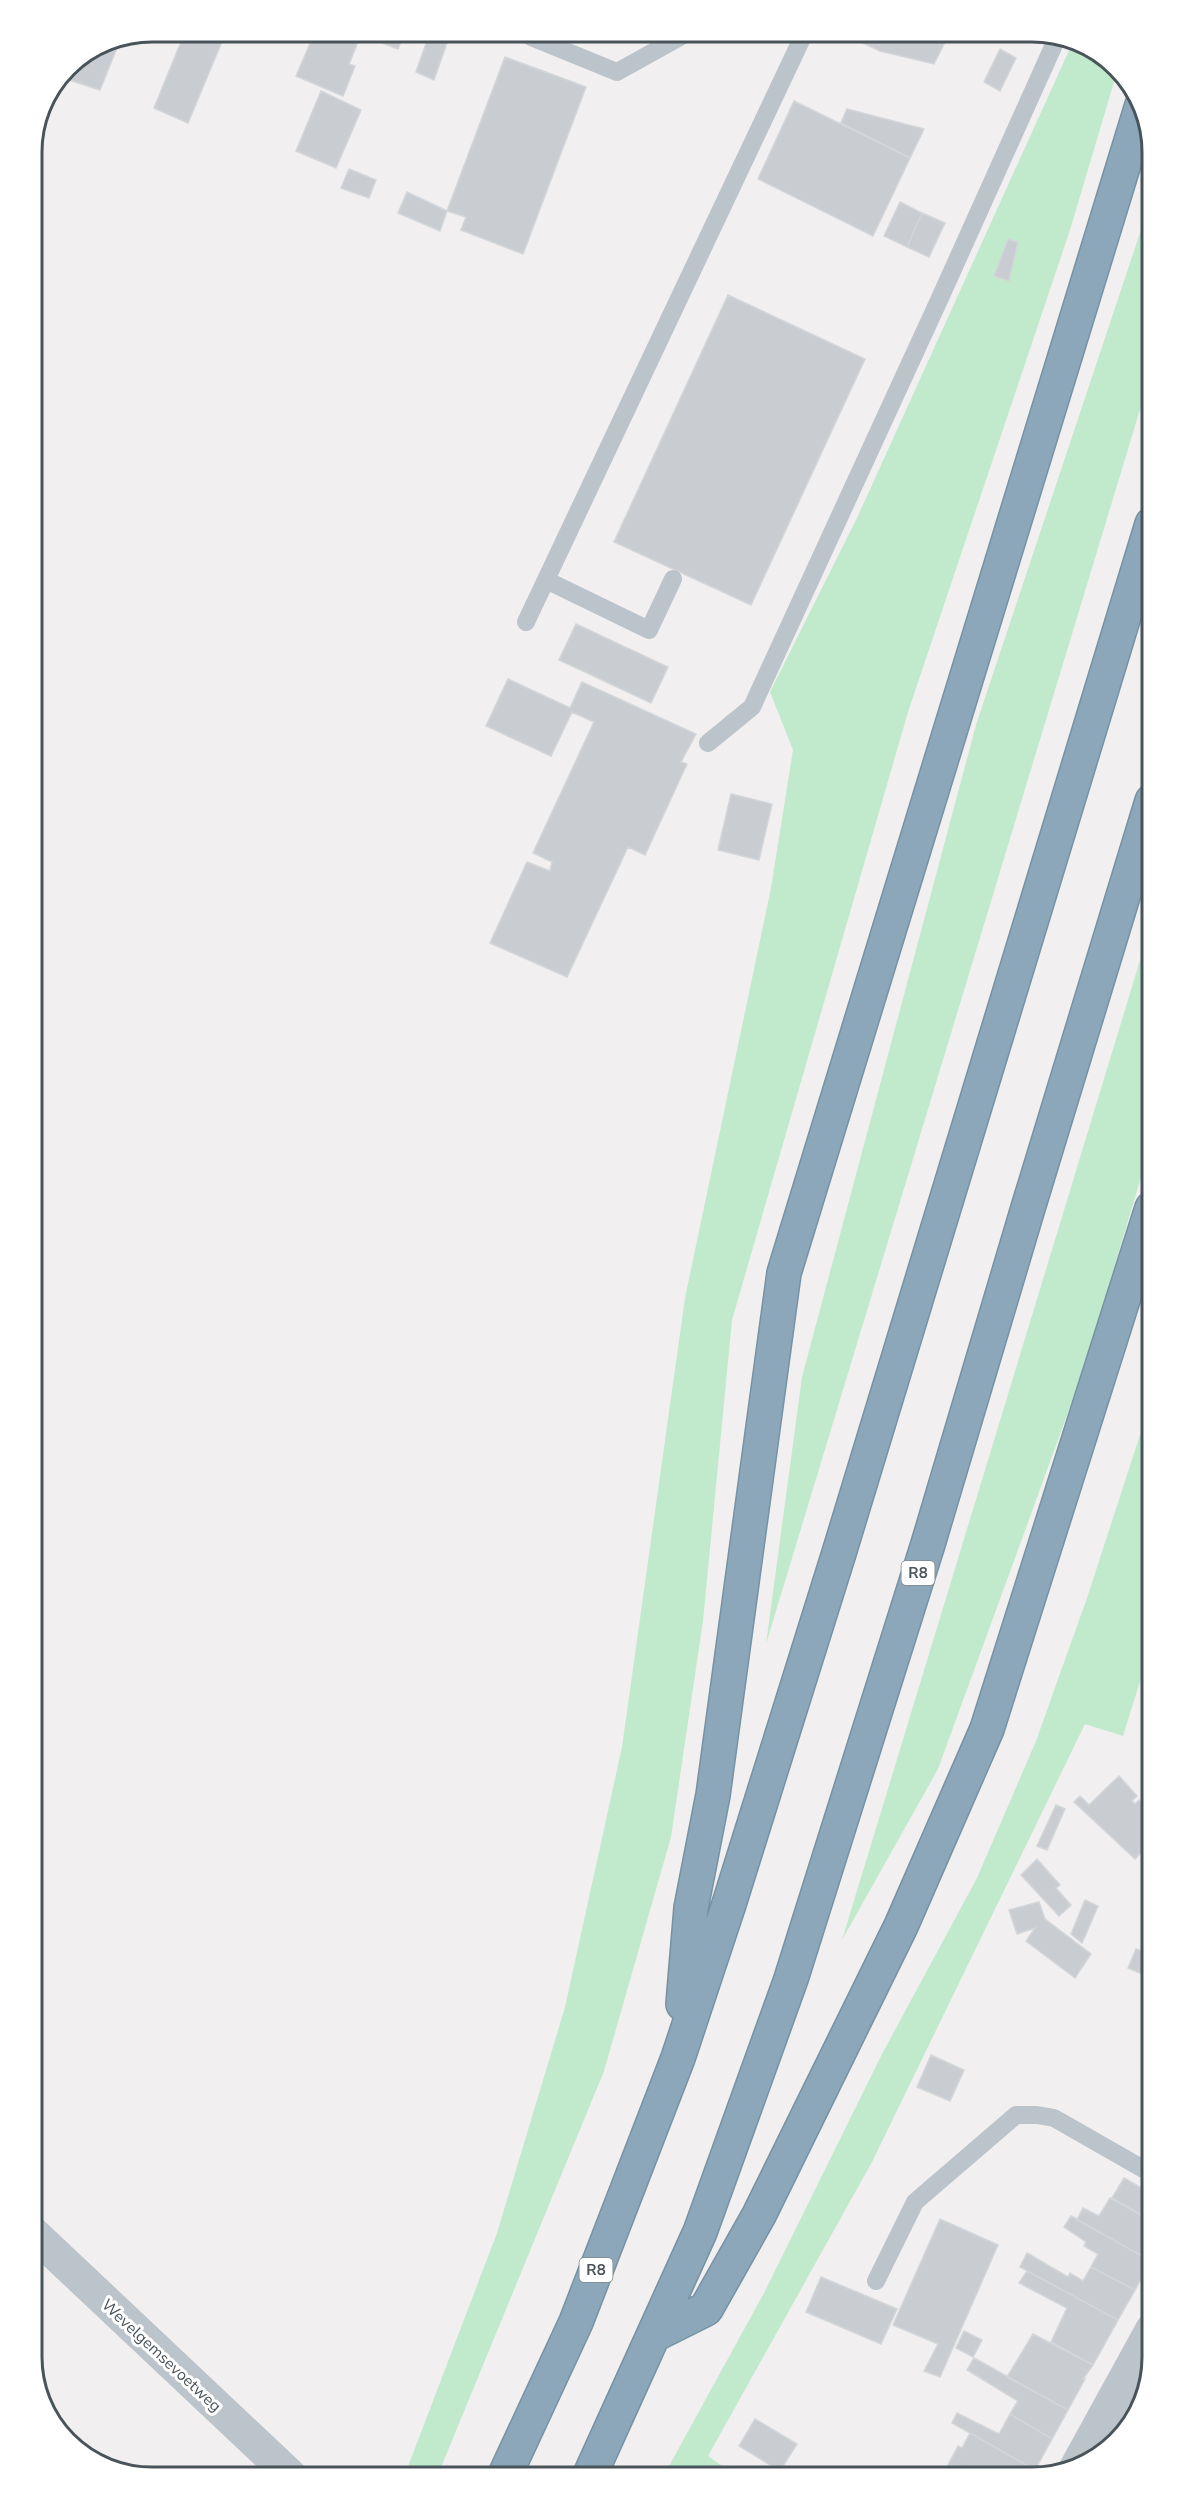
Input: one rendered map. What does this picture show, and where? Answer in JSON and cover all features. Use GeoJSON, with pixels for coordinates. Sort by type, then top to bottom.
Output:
{"type":"FeatureCollection","features":[{"type":"Feature","properties":{"kind":"highway"},"geometry":{"type":"LineString","coordinates":[[678,2058],[692,1908],[713,1795],[784,1274],[1137,121]]}},
{"type":"Feature","properties":{"kind":"highway","name":"R8"},"geometry":{"type":"LineString","coordinates":[[509,2467],[576,2322],[678,2058],[843,1542],[1142,557]]}},
{"type":"Feature","properties":{"kind":"highway","name":"R8"},"geometry":{"type":"LineString","coordinates":[[594,2467],[700,2232],[790,1979],[928,1544],[1142,834]]}},
{"type":"Feature","properties":{"kind":"highway"},"geometry":{"type":"LineString","coordinates":[[654,2335],[705,2309],[759,2215],[910,1906],[987,1730],[1142,1240]]}},
{"type":"Feature","properties":{"kind":"street","name":"Wevelgemsevoetweg"},"geometry":{"type":"LineString","coordinates":[[42,2241],[281,2467]]}},
{"type":"Feature","properties":{"kind":"street"},"geometry":{"type":"LineString","coordinates":[[1084,2453],[1142,2347]]}},
{"type":"Feature","properties":{"kind":"lane"},"geometry":{"type":"LineString","coordinates":[[545,42],[617,72],[671,42]]}},
{"type":"Feature","properties":{"kind":"lane"},"geometry":{"type":"LineString","coordinates":[[526,622],[800,42]]}},
{"type":"Feature","properties":{"kind":"lane"},"geometry":{"type":"LineString","coordinates":[[708,743],[752,707],[1054,44]]}},
{"type":"Feature","properties":{"kind":"lane"},"geometry":{"type":"LineString","coordinates":[[546,580],[649,630],[673,579]]}},
{"type":"Feature","properties":{"kind":"lane"},"geometry":{"type":"LineString","coordinates":[[876,2281],[915,2202],[1016,2115],[1054,2118],[1142,2168]]}},
{"type":"Feature","properties":{"kind":"green space"},"geometry":{"type":"Polygon","coordinates":[[[1070,49],[1081,53],[1115,80],[1070,230],[908,712],[732,1320],[703,1621],[671,1837],[604,2071],[441,2467],[408,2467],[497,2233],[565,2007],[622,1747],[685,1298],[771,888],[793,750],[770,692],[857,518],[1070,49]]]}},
{"type":"Feature","properties":{"kind":"green space"},"geometry":{"type":"Polygon","coordinates":[[[1142,227],[1142,403],[766,1644],[802,1377],[976,725],[1142,227]]]}},
{"type":"Feature","properties":{"kind":"green space"},"geometry":{"type":"Polygon","coordinates":[[[1142,954],[1142,1174],[1085,1366],[938,1769],[842,1940],[1142,954]]]}},
{"type":"Feature","properties":{"kind":"green space"},"geometry":{"type":"Polygon","coordinates":[[[1142,1429],[1142,1675],[1123,1736],[1085,1724],[872,2162],[708,2456],[724,2467],[668,2467],[764,2293],[882,2054],[977,1878],[1036,1741],[1087,1598],[1142,1429]]]}},
{"type":"Feature","properties":{"kind":"building"},"geometry":{"type":"Polygon","coordinates":[[[181,42],[222,42],[188,123],[154,108],[181,42]]]}},
{"type":"Feature","properties":{"kind":"building"},"geometry":{"type":"Polygon","coordinates":[[[311,42],[358,42],[349,64],[355,66],[343,96],[296,76],[311,42]]]}},
{"type":"Feature","properties":{"kind":"building"},"geometry":{"type":"Polygon","coordinates":[[[380,42],[401,42],[398,49],[380,42]]]}},
{"type":"Feature","properties":{"kind":"building"},"geometry":{"type":"Polygon","coordinates":[[[427,42],[447,43],[434,80],[416,72],[427,42]]]}},
{"type":"Feature","properties":{"kind":"building"},"geometry":{"type":"Polygon","coordinates":[[[861,42],[945,42],[934,64],[880,51],[861,42]]]}},
{"type":"Feature","properties":{"kind":"building"},"geometry":{"type":"Polygon","coordinates":[[[117,48],[100,90],[68,80],[79,69],[97,57],[117,48]]]}},
{"type":"Feature","properties":{"kind":"building"},"geometry":{"type":"Polygon","coordinates":[[[1000,49],[1016,58],[1000,91],[984,82],[1000,49]]]}},
{"type":"Feature","properties":{"kind":"building"},"geometry":{"type":"Polygon","coordinates":[[[505,57],[586,87],[523,254],[461,230],[466,217],[447,211],[505,57]]]}},
{"type":"Feature","properties":{"kind":"building"},"geometry":{"type":"Polygon","coordinates":[[[321,91],[361,110],[336,168],[296,151],[321,91]]]}},
{"type":"Feature","properties":{"kind":"building"},"geometry":{"type":"Polygon","coordinates":[[[794,101],[910,158],[873,236],[758,179],[794,101]]]}},
{"type":"Feature","properties":{"kind":"building"},"geometry":{"type":"Polygon","coordinates":[[[847,109],[924,129],[910,158],[841,123],[847,109]]]}},
{"type":"Feature","properties":{"kind":"building"},"geometry":{"type":"Polygon","coordinates":[[[349,169],[376,180],[369,198],[341,188],[349,169]]]}},
{"type":"Feature","properties":{"kind":"building"},"geometry":{"type":"Polygon","coordinates":[[[407,192],[447,211],[440,231],[398,213],[407,192]]]}},
{"type":"Feature","properties":{"kind":"building"},"geometry":{"type":"Polygon","coordinates":[[[900,202],[922,213],[907,247],[884,236],[900,202]]]}},
{"type":"Feature","properties":{"kind":"building"},"geometry":{"type":"Polygon","coordinates":[[[922,213],[945,223],[929,257],[907,247],[922,213]]]}},
{"type":"Feature","properties":{"kind":"building"},"geometry":{"type":"Polygon","coordinates":[[[1008,239],[1018,242],[1009,281],[994,276],[1008,239]]]}},
{"type":"Feature","properties":{"kind":"building"},"geometry":{"type":"Polygon","coordinates":[[[728,295],[865,359],[751,605],[614,542],[728,295]]]}},
{"type":"Feature","properties":{"kind":"building"},"geometry":{"type":"Polygon","coordinates":[[[576,624],[668,667],[651,703],[559,660],[576,624]]]}},
{"type":"Feature","properties":{"kind":"building"},"geometry":{"type":"Polygon","coordinates":[[[508,679],[570,708],[582,682],[696,734],[681,762],[687,764],[645,855],[628,847],[567,977],[490,943],[527,862],[550,871],[552,862],[533,853],[594,722],[572,712],[551,756],[486,726],[508,679]]]}},
{"type":"Feature","properties":{"kind":"building"},"geometry":{"type":"Polygon","coordinates":[[[731,794],[772,804],[759,860],[718,850],[731,794]]]}},
{"type":"Feature","properties":{"kind":"building"},"geometry":{"type":"Polygon","coordinates":[[[1119,1776],[1137,1796],[1132,1801],[1135,1804],[1139,1800],[1142,1803],[1142,1852],[1135,1859],[1074,1802],[1080,1796],[1089,1805],[1119,1776]]]}},
{"type":"Feature","properties":{"kind":"building"},"geometry":{"type":"Polygon","coordinates":[[[1056,1805],[1065,1809],[1047,1850],[1037,1846],[1056,1805]]]}},
{"type":"Feature","properties":{"kind":"building"},"geometry":{"type":"Polygon","coordinates":[[[1037,1859],[1060,1885],[1056,1888],[1071,1905],[1059,1916],[1021,1875],[1037,1859]]]}},
{"type":"Feature","properties":{"kind":"building"},"geometry":{"type":"Polygon","coordinates":[[[1085,1900],[1098,1906],[1082,1943],[1071,1934],[1085,1900]]]}},
{"type":"Feature","properties":{"kind":"building"},"geometry":{"type":"Polygon","coordinates":[[[1039,1902],[1045,1919],[1091,1954],[1075,1978],[1026,1941],[1035,1928],[1017,1934],[1009,1910],[1039,1902]]]}},
{"type":"Feature","properties":{"kind":"building"},"geometry":{"type":"Polygon","coordinates":[[[1136,1949],[1142,1951],[1142,1974],[1128,1968],[1136,1949]]]}},
{"type":"Feature","properties":{"kind":"building"},"geometry":{"type":"Polygon","coordinates":[[[931,2055],[964,2070],[950,2101],[917,2087],[931,2055]]]}},
{"type":"Feature","properties":{"kind":"building"},"geometry":{"type":"Polygon","coordinates":[[[1124,2178],[1142,2188],[1142,2215],[1112,2198],[1124,2178]]]}},
{"type":"Feature","properties":{"kind":"building"},"geometry":{"type":"Polygon","coordinates":[[[1110,2198],[1142,2216],[1142,2256],[1077,2220],[1083,2208],[1099,2216],[1110,2198]]]}},
{"type":"Feature","properties":{"kind":"building"},"geometry":{"type":"Polygon","coordinates":[[[1071,2216],[1142,2256],[1142,2277],[1135,2290],[1091,2267],[1098,2254],[1084,2246],[1086,2242],[1064,2227],[1071,2216]]]}},
{"type":"Feature","properties":{"kind":"building"},"geometry":{"type":"Polygon","coordinates":[[[940,2219],[998,2245],[940,2377],[924,2371],[938,2344],[893,2325],[940,2219]]]}},
{"type":"Feature","properties":{"kind":"building"},"geometry":{"type":"Polygon","coordinates":[[[1027,2253],[1068,2277],[1070,2273],[1083,2281],[1091,2267],[1135,2290],[1118,2320],[1020,2267],[1027,2253]]]}},
{"type":"Feature","properties":{"kind":"building"},"geometry":{"type":"Polygon","coordinates":[[[1027,2271],[1118,2320],[1093,2365],[1051,2342],[1067,2308],[1019,2283],[1027,2271]]]}},
{"type":"Feature","properties":{"kind":"building"},"geometry":{"type":"Polygon","coordinates":[[[821,2277],[897,2309],[881,2344],[806,2312],[821,2277]]]}},
{"type":"Feature","properties":{"kind":"building"},"geometry":{"type":"Polygon","coordinates":[[[964,2331],[982,2340],[973,2357],[956,2348],[964,2331]]]}},
{"type":"Feature","properties":{"kind":"building"},"geometry":{"type":"Polygon","coordinates":[[[1033,2334],[1093,2365],[1083,2379],[1085,2379],[1068,2410],[1007,2377],[1033,2334]]]}},
{"type":"Feature","properties":{"kind":"building"},"geometry":{"type":"Polygon","coordinates":[[[974,2358],[1068,2410],[1052,2439],[1010,2414],[1018,2401],[967,2370],[974,2358]]]}},
{"type":"Feature","properties":{"kind":"building"},"geometry":{"type":"Polygon","coordinates":[[[957,2413],[999,2434],[1010,2414],[1052,2439],[1037,2467],[1030,2467],[952,2423],[957,2413]]]}},
{"type":"Feature","properties":{"kind":"building"},"geometry":{"type":"Polygon","coordinates":[[[755,2419],[797,2444],[783,2467],[773,2467],[739,2446],[755,2419]]]}},
{"type":"Feature","properties":{"kind":"building"},"geometry":{"type":"Polygon","coordinates":[[[970,2433],[1030,2467],[947,2467],[958,2446],[962,2448],[970,2433]]]}}]}
